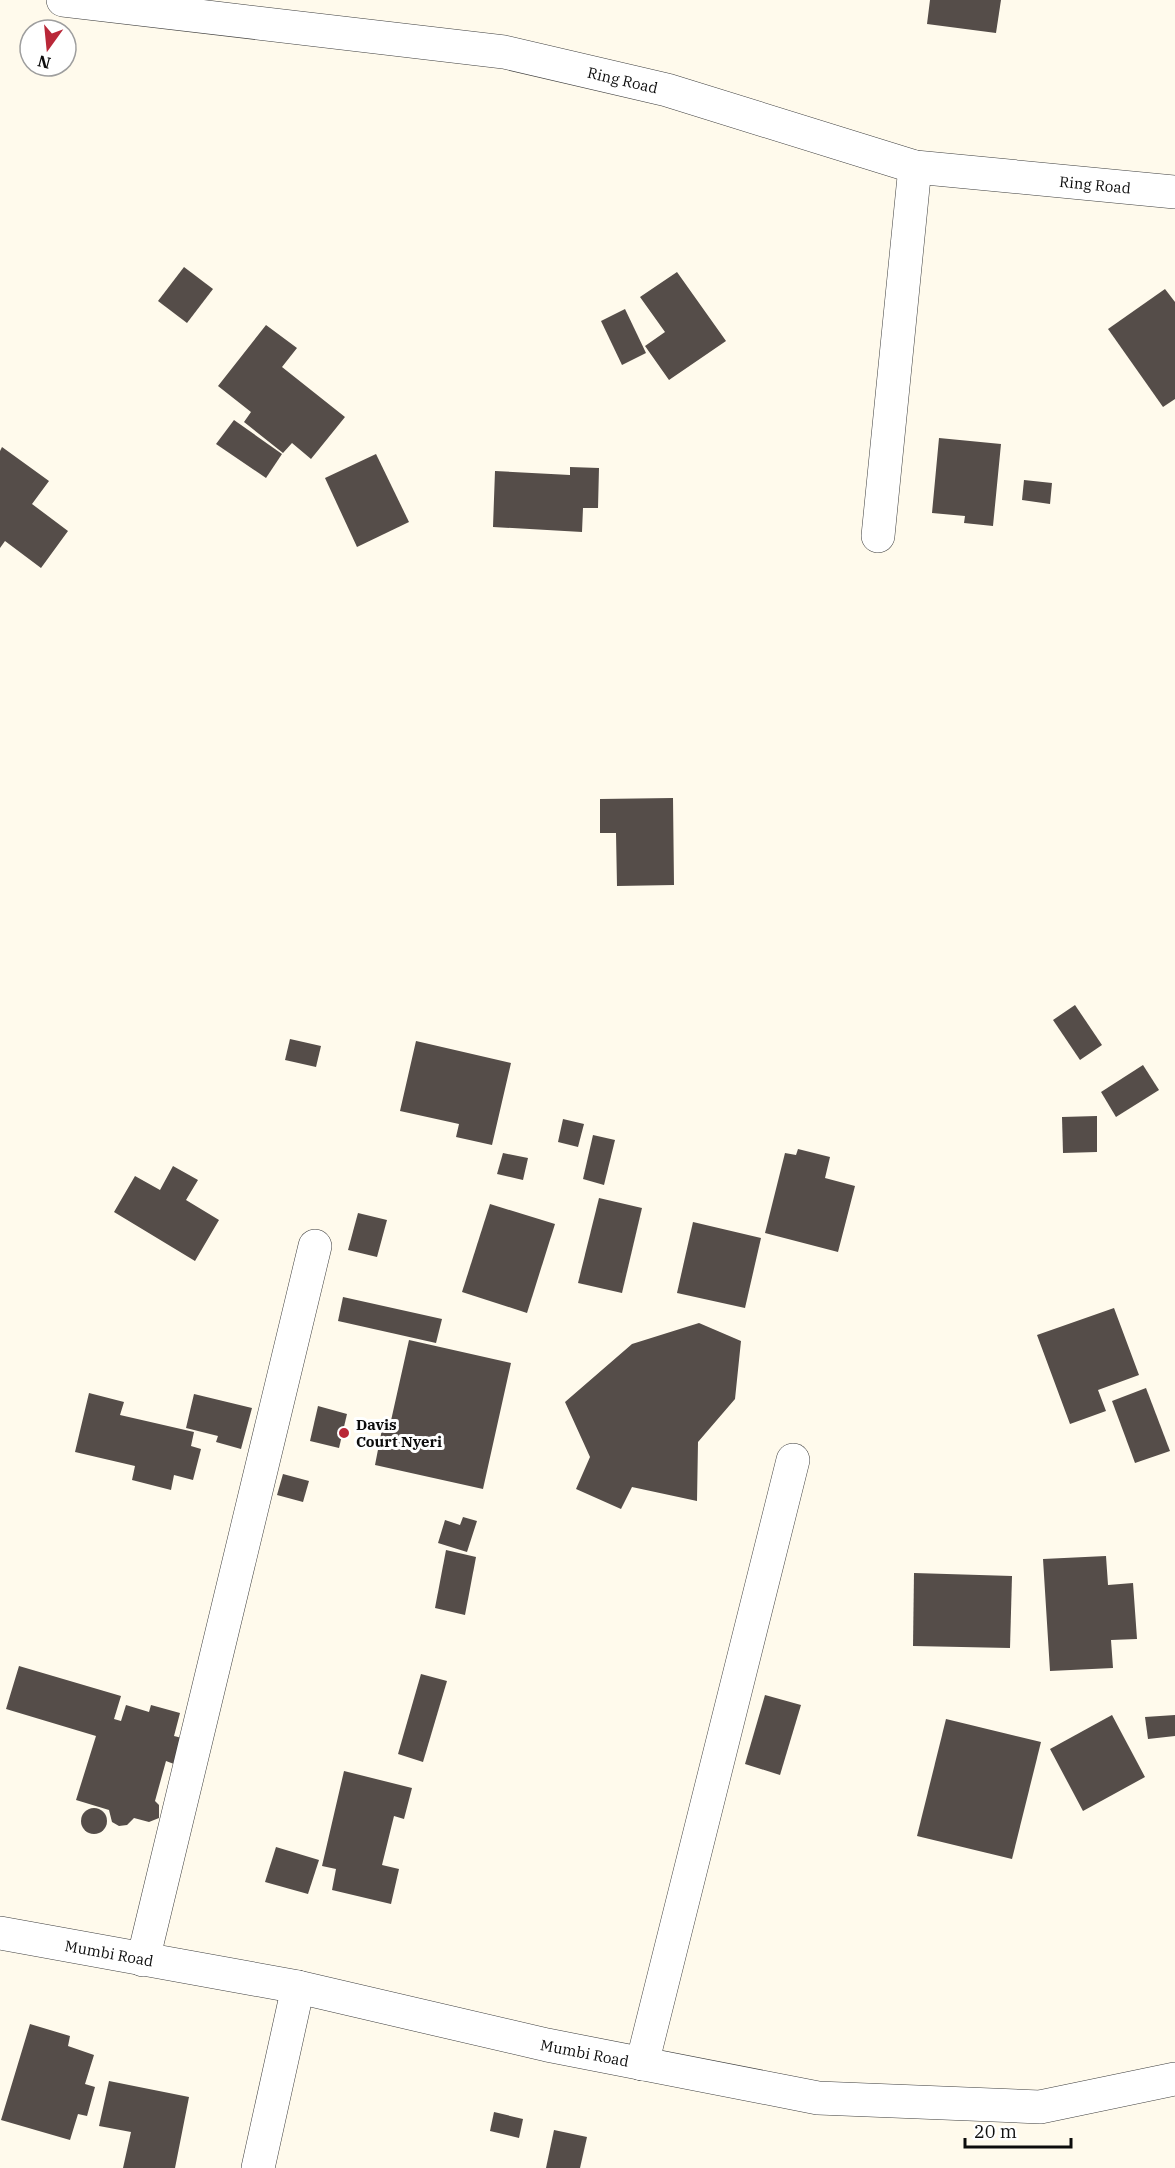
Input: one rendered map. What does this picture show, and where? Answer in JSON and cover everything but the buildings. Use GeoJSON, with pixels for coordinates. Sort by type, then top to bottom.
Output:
{"type":"FeatureCollection","features":[{"type":"Feature","properties":{"kind":"street","name":"Ring Road"},"geometry":{"type":"LineString","coordinates":[[63,0],[504,52],[668,90],[915,167],[1175,192]]}},
{"type":"Feature","properties":{"kind":"street"},"geometry":{"type":"LineString","coordinates":[[879,536],[915,167]]}},
{"type":"Feature","properties":{"kind":"street"},"geometry":{"type":"LineString","coordinates":[[143,1960],[315,1246]]}},
{"type":"Feature","properties":{"kind":"street"},"geometry":{"type":"LineString","coordinates":[[642,2064],[793,1460]]}},
{"type":"Feature","properties":{"kind":"street","name":"Mumbi Road"},"geometry":{"type":"LineString","coordinates":[[0,1933],[298,1987],[547,2045],[818,2098],[1040,2107],[1175,2079]]}},
{"type":"Feature","properties":{"kind":"street"},"geometry":{"type":"LineString","coordinates":[[258,2168],[298,1987]]}},
{"type":"Feature","properties":{"kind":"place","name":"Davis Court Nyeri"},"geometry":{"type":"Point","coordinates":[344,1433]}}]}
